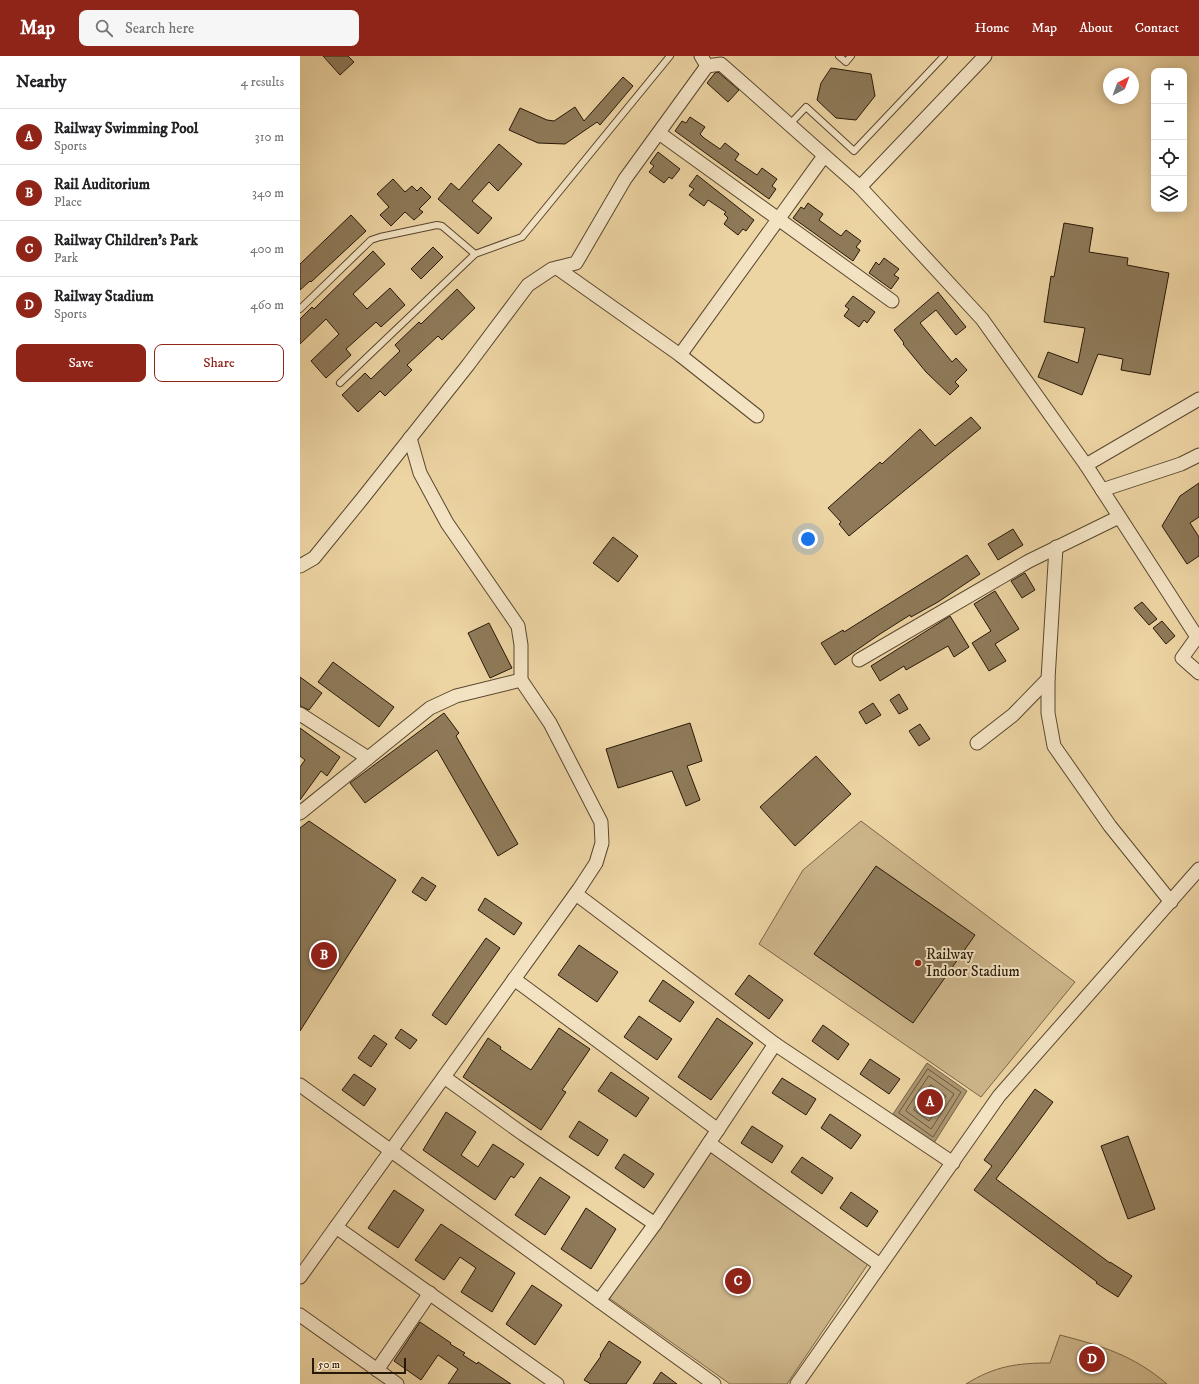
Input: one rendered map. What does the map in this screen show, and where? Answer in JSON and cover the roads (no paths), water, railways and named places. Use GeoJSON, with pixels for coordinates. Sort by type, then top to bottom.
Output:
{"type":"FeatureCollection","features":[{"type":"Feature","properties":{"kind":"street"},"geometry":{"type":"LineString","coordinates":[[860,188],[986,56]]}},
{"type":"Feature","properties":{"kind":"street"},"geometry":{"type":"LineString","coordinates":[[300,566],[314,558],[468,365],[528,285],[552,269],[576,263],[625,179],[659,133],[704,61],[722,64],[860,188],[982,319],[1086,465],[1197,637],[1182,658],[1199,673]]}},
{"type":"Feature","properties":{"kind":"street"},"geometry":{"type":"LineString","coordinates":[[659,133],[892,300]]}},
{"type":"Feature","properties":{"kind":"street"},"geometry":{"type":"LineString","coordinates":[[680,355],[824,156]]}},
{"type":"Feature","properties":{"kind":"street"},"geometry":{"type":"LineString","coordinates":[[557,268],[680,355],[757,416]]}},
{"type":"Feature","properties":{"kind":"street"},"geometry":{"type":"LineString","coordinates":[[1086,465],[1199,399]]}},
{"type":"Feature","properties":{"kind":"street"},"geometry":{"type":"LineString","coordinates":[[300,1277],[576,894],[596,864],[602,843],[601,822],[550,723],[521,680],[521,645],[518,626],[447,523],[420,473],[410,438]]}},
{"type":"Feature","properties":{"kind":"street"},"geometry":{"type":"LineString","coordinates":[[1102,490],[1182,464],[1199,455]]}},
{"type":"Feature","properties":{"kind":"street"},"geometry":{"type":"LineString","coordinates":[[859,660],[1029,560],[1119,517]]}},
{"type":"Feature","properties":{"kind":"street"},"geometry":{"type":"LineString","coordinates":[[1056,548],[1048,678],[1048,713],[1054,746],[1110,826],[1170,902]]}},
{"type":"Feature","properties":{"kind":"street"},"geometry":{"type":"LineString","coordinates":[[977,743],[1012,715],[1048,678]]}},
{"type":"Feature","properties":{"kind":"street"},"geometry":{"type":"LineString","coordinates":[[300,812],[430,708],[456,696],[521,680]]}},
{"type":"Feature","properties":{"kind":"street"},"geometry":{"type":"LineString","coordinates":[[300,714],[368,758]]}},
{"type":"Feature","properties":{"kind":"street"},"geometry":{"type":"LineString","coordinates":[[797,1384],[999,1096],[1199,869]]}},
{"type":"Feature","properties":{"kind":"street"},"geometry":{"type":"LineString","coordinates":[[576,894],[775,1044],[953,1163]]}},
{"type":"Feature","properties":{"kind":"street"},"geometry":{"type":"LineString","coordinates":[[514,979],[718,1130]]}},
{"type":"Feature","properties":{"kind":"street"},"geometry":{"type":"LineString","coordinates":[[599,1301],[655,1224],[775,1044]]}},
{"type":"Feature","properties":{"kind":"street"},"geometry":{"type":"LineString","coordinates":[[444,1077],[523,1134],[655,1224]]}},
{"type":"Feature","properties":{"kind":"street"},"geometry":{"type":"LineString","coordinates":[[300,1085],[714,1384]]}},
{"type":"Feature","properties":{"kind":"street"},"geometry":{"type":"LineString","coordinates":[[709,1143],[880,1265]]}},
{"type":"Feature","properties":{"kind":"street"},"geometry":{"type":"LineString","coordinates":[[336,1227],[558,1384]]}},
{"type":"Feature","properties":{"kind":"street"},"geometry":{"type":"LineString","coordinates":[[377,1370],[430,1293]]}},
{"type":"Feature","properties":{"kind":"street"},"geometry":{"type":"LineString","coordinates":[[300,1315],[397,1384]]}},
{"type":"Feature","properties":{"kind":"lane"},"geometry":{"type":"LineString","coordinates":[[340,383],[475,254],[522,237],[670,56]]}},
{"type":"Feature","properties":{"kind":"lane"},"geometry":{"type":"LineString","coordinates":[[839,56],[846,62],[851,56]]}},
{"type":"Feature","properties":{"kind":"lane"},"geometry":{"type":"LineString","coordinates":[[789,125],[806,107],[854,152],[944,56]]}},
{"type":"Feature","properties":{"kind":"lane"},"geometry":{"type":"LineString","coordinates":[[300,309],[371,240],[380,237],[437,225],[442,226],[475,254]]}},
{"type":"Feature","properties":{"kind":"water"},"geometry":{"type":"Polygon","coordinates":[[[927,1063],[967,1091],[934,1143],[893,1114],[927,1063]]]}},
{"type":"Feature","properties":{"kind":"place","name":"Rail Auditorium"},"geometry":{"type":"Point","coordinates":[324,955]}},
{"type":"Feature","properties":{"kind":"place","name":"Railway Indoor Stadium"},"geometry":{"type":"Point","coordinates":[918,963]}},
{"type":"Feature","properties":{"kind":"place","name":"Railway Swimming Pool"},"geometry":{"type":"Point","coordinates":[930,1102]}},
{"type":"Feature","properties":{"kind":"place","name":"Railway Children's Park"},"geometry":{"type":"Point","coordinates":[738,1281]}},
{"type":"Feature","properties":{"kind":"place","name":"Railway Stadium"},"geometry":{"type":"Point","coordinates":[1092,1359]}}]}
